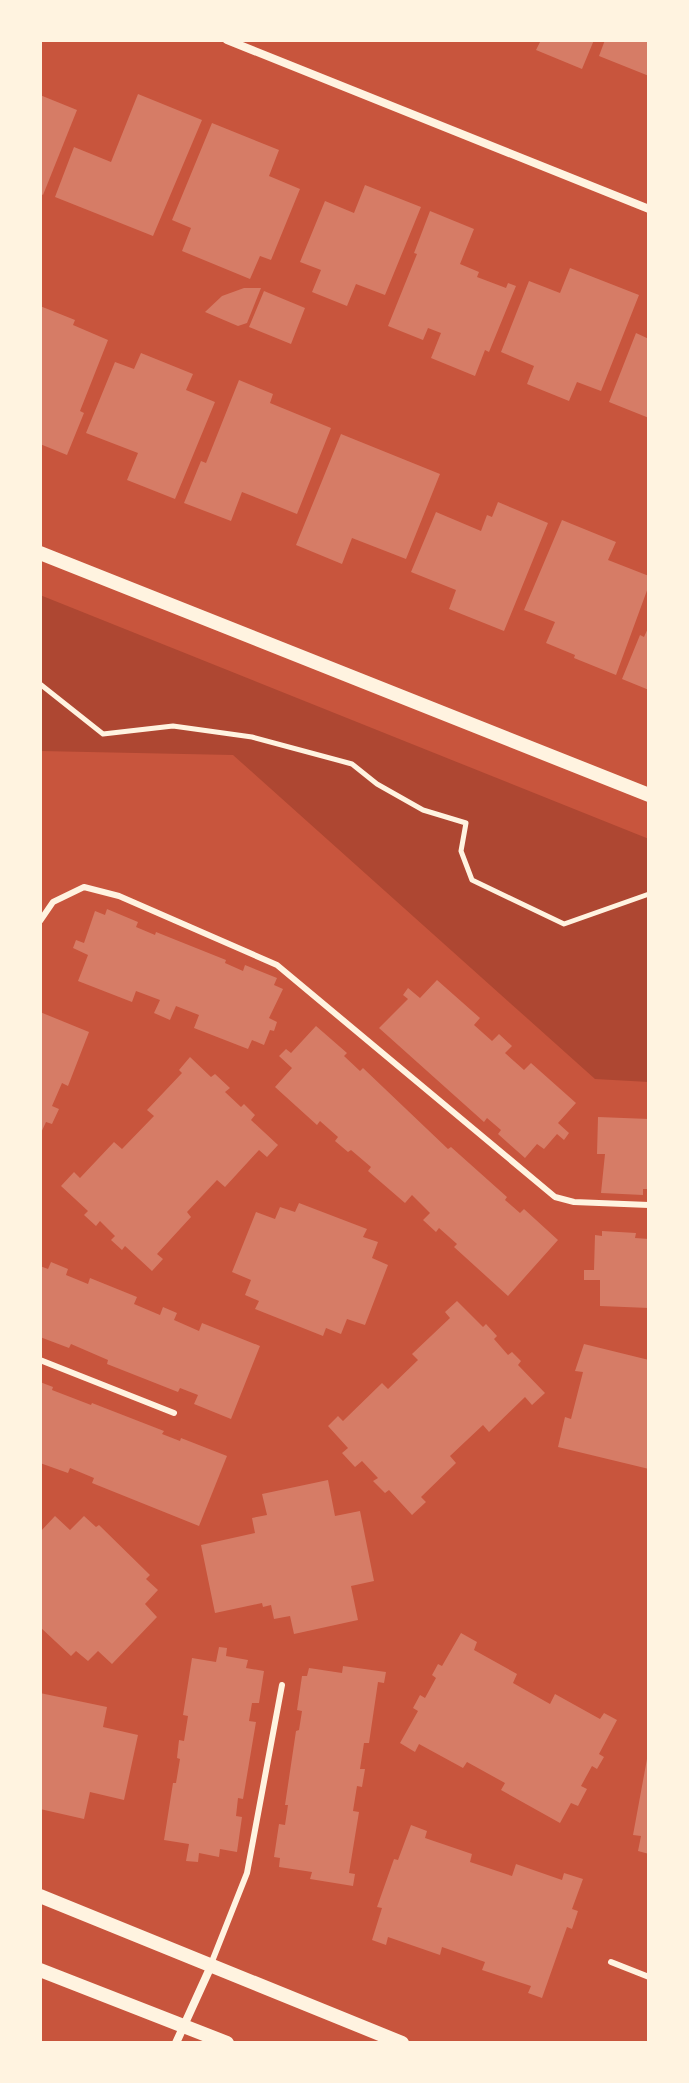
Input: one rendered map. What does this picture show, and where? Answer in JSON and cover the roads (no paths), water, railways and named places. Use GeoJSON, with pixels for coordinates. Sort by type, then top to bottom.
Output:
{"type":"FeatureCollection","features":[{"type":"Feature","properties":{"kind":"street"},"geometry":{"type":"LineString","coordinates":[[227,40],[649,209]]}},
{"type":"Feature","properties":{"kind":"street"},"geometry":{"type":"LineString","coordinates":[[40,553],[649,795]]}},
{"type":"Feature","properties":{"kind":"street"},"geometry":{"type":"LineString","coordinates":[[40,1896],[402,2043]]}},
{"type":"Feature","properties":{"kind":"street"},"geometry":{"type":"LineString","coordinates":[[176,2043],[211,1966]]}},
{"type":"Feature","properties":{"kind":"street"},"geometry":{"type":"LineString","coordinates":[[40,1970],[227,2043]]}},
{"type":"Feature","properties":{"kind":"lane"},"geometry":{"type":"LineString","coordinates":[[40,921],[53,902],[84,887],[119,896],[277,965],[555,1197],[574,1202],[649,1205]]}},
{"type":"Feature","properties":{"kind":"lane"},"geometry":{"type":"LineString","coordinates":[[40,1360],[174,1413]]}},
{"type":"Feature","properties":{"kind":"lane"},"geometry":{"type":"LineString","coordinates":[[211,1966],[247,1873],[282,1685]]}},
{"type":"Feature","properties":{"kind":"lane"},"geometry":{"type":"LineString","coordinates":[[611,1962],[649,1977]]}}]}
